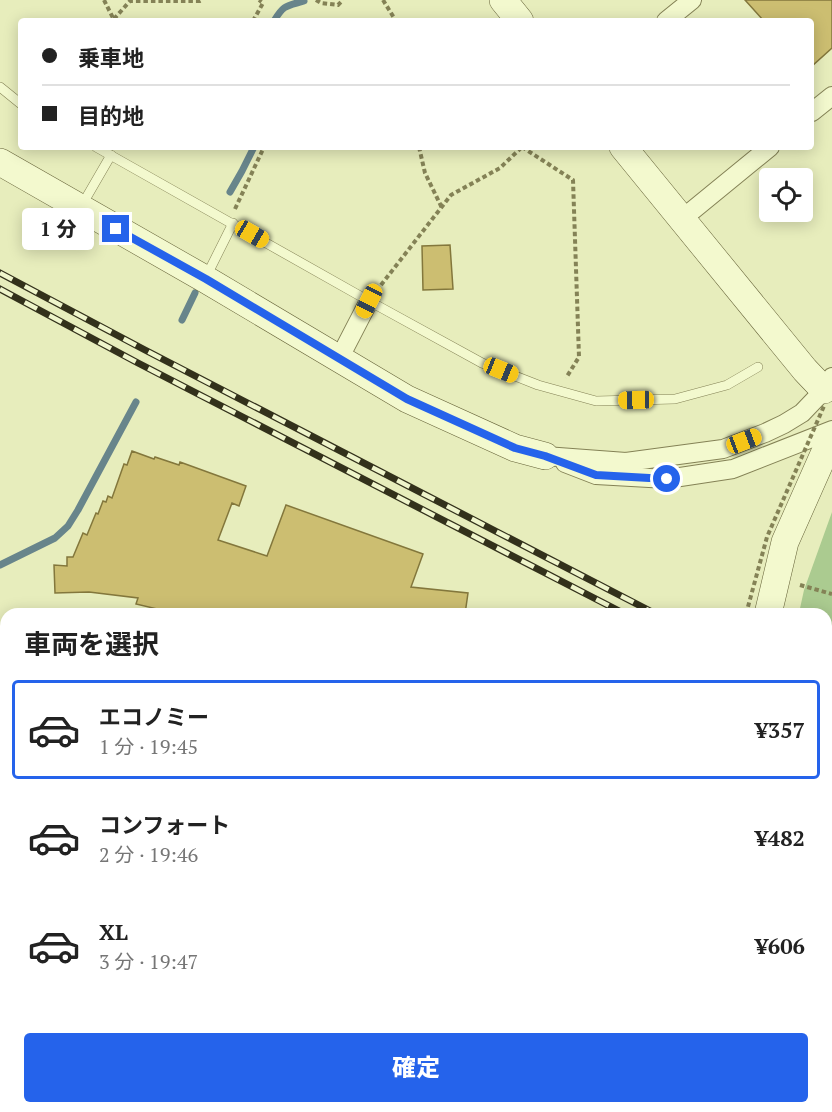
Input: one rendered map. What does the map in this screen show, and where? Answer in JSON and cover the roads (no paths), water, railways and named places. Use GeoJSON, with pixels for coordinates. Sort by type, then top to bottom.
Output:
{"type":"FeatureCollection","features":[{"type":"Feature","properties":{"kind":"street"},"geometry":{"type":"LineString","coordinates":[[503,0],[518,18]]}},
{"type":"Feature","properties":{"kind":"street"},"geometry":{"type":"LineString","coordinates":[[670,18],[692,0]]}},
{"type":"Feature","properties":{"kind":"street"},"geometry":{"type":"LineString","coordinates":[[814,110],[832,96]]}},
{"type":"Feature","properties":{"kind":"street"},"geometry":{"type":"LineString","coordinates":[[545,456],[626,462],[723,448],[784,424],[828,392],[806,370],[625,150]]}},
{"type":"Feature","properties":{"kind":"street"},"geometry":{"type":"LineString","coordinates":[[682,219],[766,150]]}},
{"type":"Feature","properties":{"kind":"street"},"geometry":{"type":"LineString","coordinates":[[0,162],[206,279],[407,399],[515,448],[545,456],[596,475],[667,479],[733,469],[832,430]]}},
{"type":"Feature","properties":{"kind":"street"},"geometry":{"type":"LineString","coordinates":[[339,359],[369,301]]}},
{"type":"Feature","properties":{"kind":"street"},"geometry":{"type":"LineString","coordinates":[[769,608],[785,542],[832,436]]}},
{"type":"Feature","properties":{"kind":"lane"},"geometry":{"type":"LineString","coordinates":[[0,87],[18,102]]}},
{"type":"Feature","properties":{"kind":"lane"},"geometry":{"type":"LineString","coordinates":[[102,150],[482,363],[557,391],[596,401],[675,399],[727,385],[758,368]]}},
{"type":"Feature","properties":{"kind":"lane"},"geometry":{"type":"LineString","coordinates":[[80,208],[111,155]]}},
{"type":"Feature","properties":{"kind":"lane"},"geometry":{"type":"LineString","coordinates":[[206,279],[233,223]]}},
{"type":"Feature","properties":{"kind":"waterway"},"geometry":{"type":"LineString","coordinates":[[276,18],[286,6],[304,1]]}},
{"type":"Feature","properties":{"kind":"waterway"},"geometry":{"type":"LineString","coordinates":[[230,192],[252,150]]}},
{"type":"Feature","properties":{"kind":"waterway"},"geometry":{"type":"LineString","coordinates":[[182,320],[195,293]]}},
{"type":"Feature","properties":{"kind":"waterway"},"geometry":{"type":"LineString","coordinates":[[0,565],[55,538],[68,526],[136,402]]}},
{"type":"Feature","properties":{"kind":"railway"},"geometry":{"type":"LineString","coordinates":[[0,273],[644,608]]}},
{"type":"Feature","properties":{"kind":"railway"},"geometry":{"type":"LineString","coordinates":[[0,289],[138,363],[613,608]]}}]}
